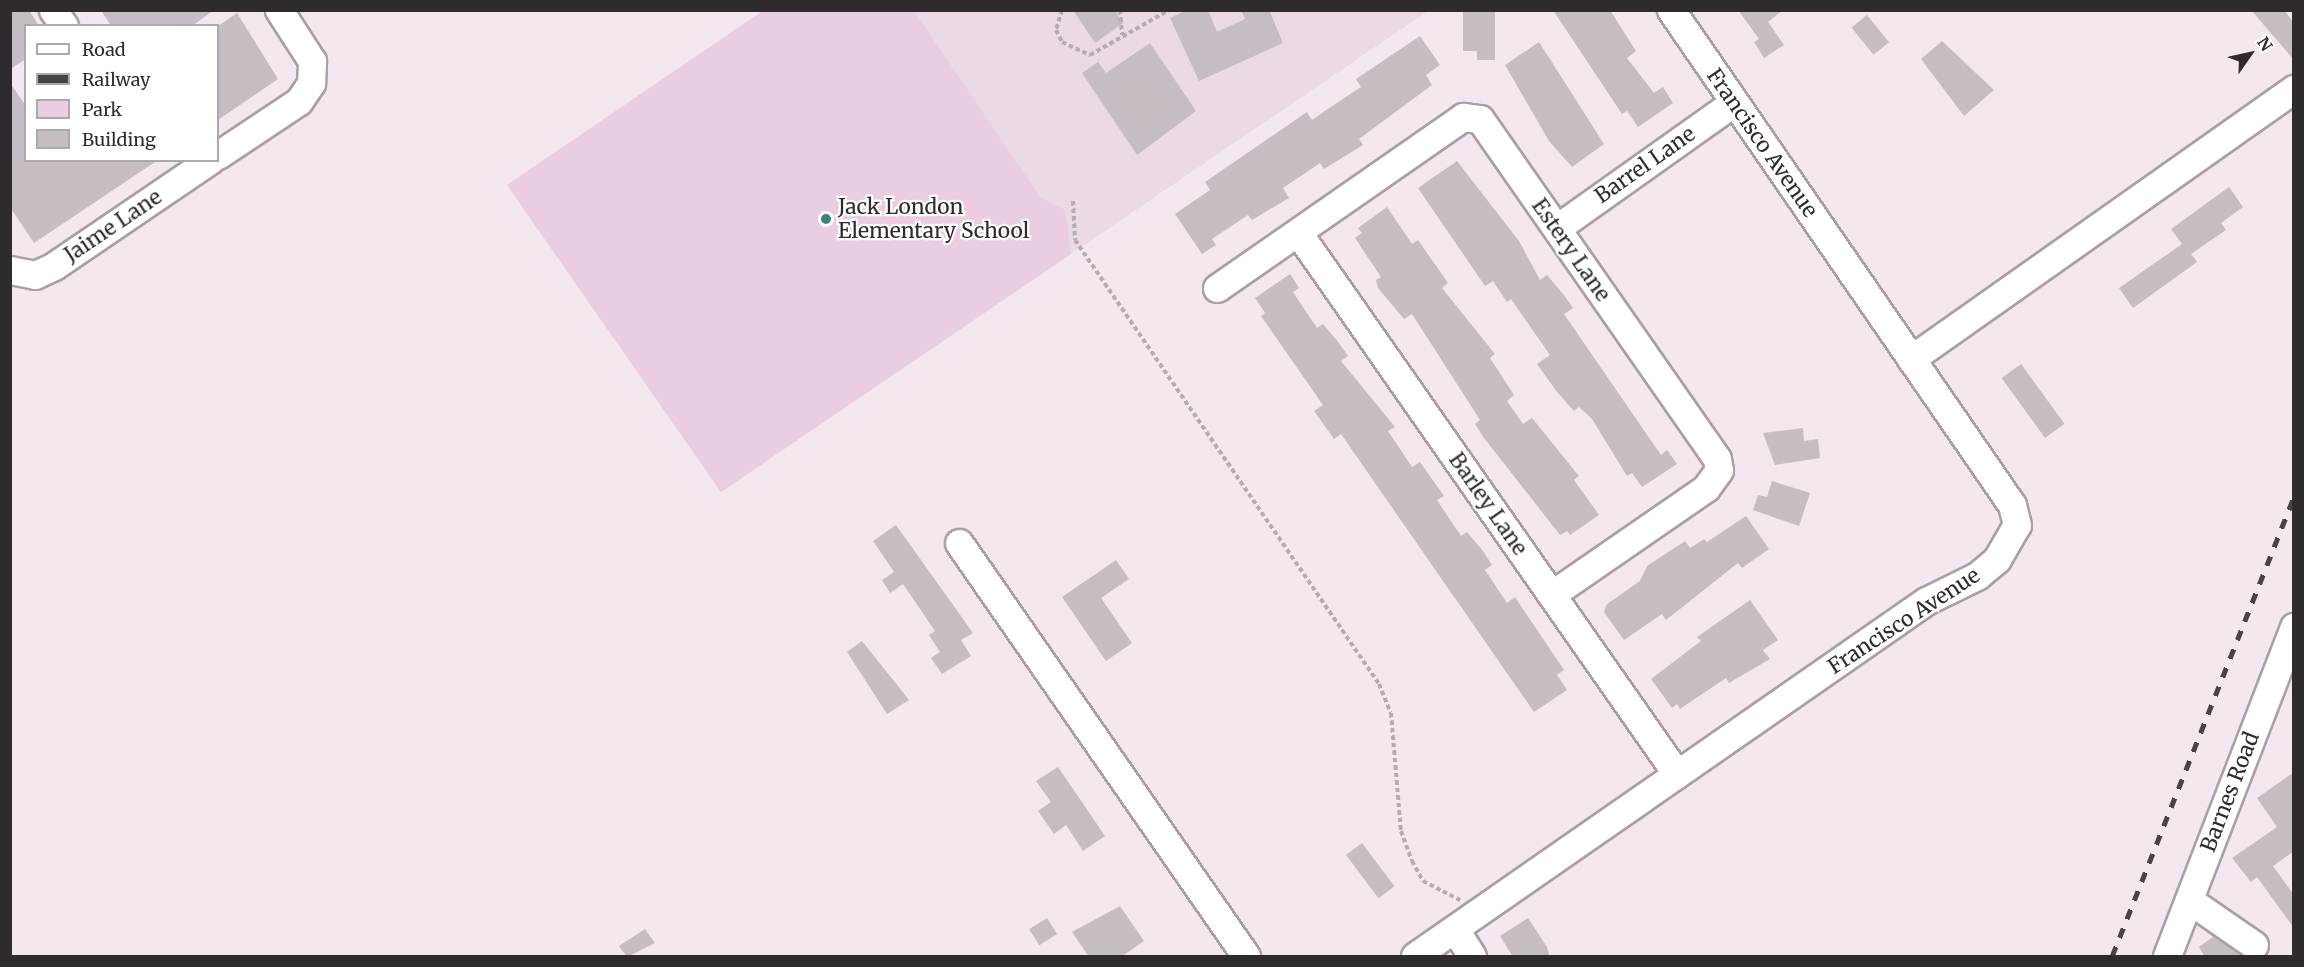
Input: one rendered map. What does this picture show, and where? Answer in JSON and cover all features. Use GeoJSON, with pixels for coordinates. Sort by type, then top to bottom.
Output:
{"type":"FeatureCollection","features":[{"type":"Feature","properties":{"kind":"street"},"geometry":{"type":"LineString","coordinates":[[53,10],[62,24]]}},
{"type":"Feature","properties":{"kind":"street"},"geometry":{"type":"LineString","coordinates":[[219,154],[299,101],[311,83],[312,61],[279,10]]}},
{"type":"Feature","properties":{"kind":"street","name":"Francisco Avenue"},"geometry":{"type":"LineString","coordinates":[[1415,957],[1926,601],[1977,576],[2011,537],[2017,525],[2012,504],[1671,10]]}},
{"type":"Feature","properties":{"kind":"street"},"geometry":{"type":"LineString","coordinates":[[1911,359],[2220,146],[2294,89]]}},
{"type":"Feature","properties":{"kind":"street","name":"Barrel Lane"},"geometry":{"type":"LineString","coordinates":[[1557,228],[1734,102]]}},
{"type":"Feature","properties":{"kind":"street","name":"Estery Lane"},"geometry":{"type":"LineString","coordinates":[[1217,288],[1299,234],[1462,117],[1471,116],[1480,119],[1717,459],[1719,470],[1706,488],[1551,595]]}},
{"type":"Feature","properties":{"kind":"street","name":"Jaime Lane"},"geometry":{"type":"LineString","coordinates":[[10,270],[35,275],[54,266],[207,162]]}},
{"type":"Feature","properties":{"kind":"street","name":"Barley Lane"},"geometry":{"type":"LineString","coordinates":[[1299,234],[1677,774]]}},
{"type":"Feature","properties":{"kind":"street"},"geometry":{"type":"LineString","coordinates":[[959,543],[1246,957]]}},
{"type":"Feature","properties":{"kind":"street","name":"Barnes Road"},"geometry":{"type":"LineString","coordinates":[[2167,957],[2294,627]]}},
{"type":"Feature","properties":{"kind":"street"},"geometry":{"type":"LineString","coordinates":[[2189,900],[2254,945]]}},
{"type":"Feature","properties":{"kind":"street"},"geometry":{"type":"LineString","coordinates":[[1463,923],[1472,957]]}},
{"type":"Feature","properties":{"kind":"path"},"geometry":{"type":"LineString","coordinates":[[1062,10],[1056,30],[1073,50],[1090,54],[1169,10]]}},
{"type":"Feature","properties":{"kind":"path"},"geometry":{"type":"LineString","coordinates":[[1120,10],[1125,26],[1121,36]]}},
{"type":"Feature","properties":{"kind":"path"},"geometry":{"type":"LineString","coordinates":[[1073,201],[1075,240],[1379,684],[1391,713],[1401,831],[1412,861],[1423,880],[1460,898],[1463,923]]}},
{"type":"Feature","properties":{"kind":"shaded area","name":"Jack London Elementary School"},"geometry":{"type":"Polygon","coordinates":[[[764,11],[1428,11],[721,492],[507,185],[764,11]]]}},
{"type":"Feature","properties":{"kind":"green space","name":"Jack London Elementary School"},"geometry":{"type":"Polygon","coordinates":[[[764,10],[914,11],[1041,198],[1065,210],[1071,254],[721,492],[507,185],[764,10]]]}},
{"type":"Feature","properties":{"kind":"building"},"geometry":{"type":"Polygon","coordinates":[[[10,10],[29,10],[38,24],[24,24],[24,60],[10,69],[10,10]]]}},
{"type":"Feature","properties":{"kind":"building"},"geometry":{"type":"Polygon","coordinates":[[[101,10],[214,10],[195,24],[110,24],[101,10]]]}},
{"type":"Feature","properties":{"kind":"building"},"geometry":{"type":"Polygon","coordinates":[[[1073,10],[1115,10],[1123,23],[1095,43],[1073,10]]]}},
{"type":"Feature","properties":{"kind":"building"},"geometry":{"type":"Polygon","coordinates":[[[1187,10],[1208,10],[1217,32],[1245,19],[1241,10],[1269,10],[1283,43],[1199,81],[1170,18],[1187,10]]]}},
{"type":"Feature","properties":{"kind":"building"},"geometry":{"type":"Polygon","coordinates":[[[1463,10],[1495,10],[1495,60],[1477,60],[1477,51],[1463,51],[1463,10]]]}},
{"type":"Feature","properties":{"kind":"building"},"geometry":{"type":"Polygon","coordinates":[[[1553,10],[1610,10],[1636,51],[1627,58],[1654,93],[1663,87],[1673,103],[1638,127],[1627,111],[1622,114],[1553,10]]]}},
{"type":"Feature","properties":{"kind":"building"},"geometry":{"type":"Polygon","coordinates":[[[1738,10],[1783,10],[1768,22],[1784,45],[1764,58],[1754,42],[1759,39],[1738,10]]]}},
{"type":"Feature","properties":{"kind":"building"},"geometry":{"type":"Polygon","coordinates":[[[2251,10],[2284,10],[2294,23],[2294,60],[2251,10]]]}},
{"type":"Feature","properties":{"kind":"building"},"geometry":{"type":"Polygon","coordinates":[[[237,13],[278,79],[219,119],[219,25],[237,13]]]}},
{"type":"Feature","properties":{"kind":"building"},"geometry":{"type":"Polygon","coordinates":[[[1867,15],[1889,42],[1873,55],[1851,28],[1867,15]]]}},
{"type":"Feature","properties":{"kind":"building"},"geometry":{"type":"Polygon","coordinates":[[[1420,36],[1440,65],[1426,75],[1432,85],[1359,139],[1363,145],[1324,169],[1320,163],[1283,188],[1289,198],[1252,220],[1248,215],[1212,239],[1216,245],[1202,254],[1175,214],[1210,190],[1205,182],[1307,112],[1312,120],[1361,87],[1356,79],[1420,36]]]}},
{"type":"Feature","properties":{"kind":"building"},"geometry":{"type":"Polygon","coordinates":[[[1942,41],[1994,90],[1964,116],[1921,59],[1942,41]]]}},
{"type":"Feature","properties":{"kind":"building"},"geometry":{"type":"Polygon","coordinates":[[[1539,42],[1604,144],[1572,167],[1549,141],[1505,65],[1539,42]]]}},
{"type":"Feature","properties":{"kind":"building"},"geometry":{"type":"Polygon","coordinates":[[[1150,43],[1196,111],[1137,155],[1082,73],[1098,62],[1106,73],[1150,43]]]}},
{"type":"Feature","properties":{"kind":"building"},"geometry":{"type":"Polygon","coordinates":[[[10,83],[24,103],[24,162],[155,162],[34,243],[10,207],[10,83]]]}},
{"type":"Feature","properties":{"kind":"building"},"geometry":{"type":"Polygon","coordinates":[[[1457,161],[1519,241],[1540,280],[1547,275],[1564,295],[1573,308],[1564,314],[1661,455],[1667,450],[1677,464],[1642,487],[1632,473],[1627,476],[1592,419],[1579,407],[1574,411],[1557,392],[1537,364],[1550,355],[1511,299],[1507,302],[1493,281],[1485,286],[1418,188],[1457,161]]]}},
{"type":"Feature","properties":{"kind":"building"},"geometry":{"type":"Polygon","coordinates":[[[2229,187],[2243,207],[2221,223],[2226,230],[2191,254],[2197,262],[2133,308],[2119,288],[2182,244],[2171,229],[2229,187]]]}},
{"type":"Feature","properties":{"kind":"building"},"geometry":{"type":"Polygon","coordinates":[[[1387,207],[1412,244],[1418,240],[1448,283],[1442,288],[1495,354],[1490,358],[1514,395],[1507,401],[1523,424],[1532,418],[1579,476],[1574,480],[1599,515],[1570,535],[1567,531],[1560,535],[1484,438],[1475,424],[1480,420],[1412,314],[1404,319],[1378,288],[1376,280],[1381,277],[1355,238],[1362,233],[1358,228],[1387,207]]]}},
{"type":"Feature","properties":{"kind":"building"},"geometry":{"type":"Polygon","coordinates":[[[1290,274],[1299,288],[1293,292],[1317,328],[1323,324],[1348,356],[1341,361],[1395,427],[1388,431],[1412,467],[1420,462],[1444,496],[1437,500],[1461,536],[1467,532],[1492,565],[1485,570],[1507,603],[1515,597],[1564,670],[1557,675],[1567,690],[1534,712],[1341,434],[1334,439],[1314,411],[1323,405],[1261,316],[1265,313],[1255,298],[1290,274]]]}},
{"type":"Feature","properties":{"kind":"building"},"geometry":{"type":"Polygon","coordinates":[[[2021,364],[2064,424],[2045,438],[2002,378],[2021,364]]]}},
{"type":"Feature","properties":{"kind":"building"},"geometry":{"type":"Polygon","coordinates":[[[1803,428],[1804,441],[1818,439],[1820,458],[1775,465],[1763,433],[1803,428]]]}},
{"type":"Feature","properties":{"kind":"building"},"geometry":{"type":"Polygon","coordinates":[[[1772,481],[1810,493],[1799,526],[1753,510],[1758,495],[1767,497],[1772,481]]]}},
{"type":"Feature","properties":{"kind":"building"},"geometry":{"type":"Polygon","coordinates":[[[1746,516],[1769,549],[1742,568],[1738,563],[1666,620],[1662,614],[1624,640],[1604,612],[1607,604],[1640,581],[1647,566],[1685,541],[1690,548],[1704,539],[1707,542],[1746,516]]]}},
{"type":"Feature","properties":{"kind":"building"},"geometry":{"type":"Polygon","coordinates":[[[896,525],[973,633],[961,640],[971,656],[942,674],[931,658],[940,652],[929,635],[935,631],[903,584],[890,593],[882,580],[894,572],[873,541],[896,525]]]}},
{"type":"Feature","properties":{"kind":"building"},"geometry":{"type":"Polygon","coordinates":[[[1116,560],[1129,579],[1101,598],[1132,643],[1106,661],[1062,597],[1116,560]]]}},
{"type":"Feature","properties":{"kind":"building"},"geometry":{"type":"Polygon","coordinates":[[[1750,600],[1778,640],[1763,650],[1770,659],[1729,683],[1726,678],[1680,709],[1677,704],[1672,708],[1651,679],[1701,641],[1697,637],[1750,600]]]}},
{"type":"Feature","properties":{"kind":"building"},"geometry":{"type":"Polygon","coordinates":[[[862,641],[909,700],[887,714],[847,652],[862,641]]]}},
{"type":"Feature","properties":{"kind":"building"},"geometry":{"type":"Polygon","coordinates":[[[1058,767],[1105,836],[1083,851],[1066,825],[1054,834],[1038,811],[1051,802],[1036,781],[1058,767]]]}},
{"type":"Feature","properties":{"kind":"building"},"geometry":{"type":"Polygon","coordinates":[[[2294,772],[2294,851],[2273,866],[2294,895],[2294,928],[2257,877],[2251,882],[2232,858],[2277,827],[2257,798],[2294,772]]]}},
{"type":"Feature","properties":{"kind":"building"},"geometry":{"type":"Polygon","coordinates":[[[1362,843],[1394,886],[1379,898],[1346,855],[1362,843]]]}},
{"type":"Feature","properties":{"kind":"building"},"geometry":{"type":"Polygon","coordinates":[[[1120,906],[1144,941],[1121,957],[1089,957],[1072,932],[1120,906]]]}},
{"type":"Feature","properties":{"kind":"building"},"geometry":{"type":"Polygon","coordinates":[[[1047,918],[1057,934],[1039,945],[1029,929],[1047,918]]]}},
{"type":"Feature","properties":{"kind":"building"},"geometry":{"type":"Polygon","coordinates":[[[1528,918],[1547,947],[1550,957],[1513,957],[1500,936],[1528,918]]]}},
{"type":"Feature","properties":{"kind":"building"},"geometry":{"type":"Polygon","coordinates":[[[645,929],[655,943],[627,957],[619,946],[645,929]]]}},
{"type":"Feature","properties":{"kind":"building"},"geometry":{"type":"Polygon","coordinates":[[[2214,936],[2243,957],[2205,957],[2199,947],[2214,936]]]}},
{"type":"Feature","properties":{"kind":"railway"},"geometry":{"type":"LineString","coordinates":[[2112,956],[2294,497]]}},
{"type":"Feature","properties":{"kind":"place","name":"Jack London Elementary School"},"geometry":{"type":"Point","coordinates":[826,219]}}]}
